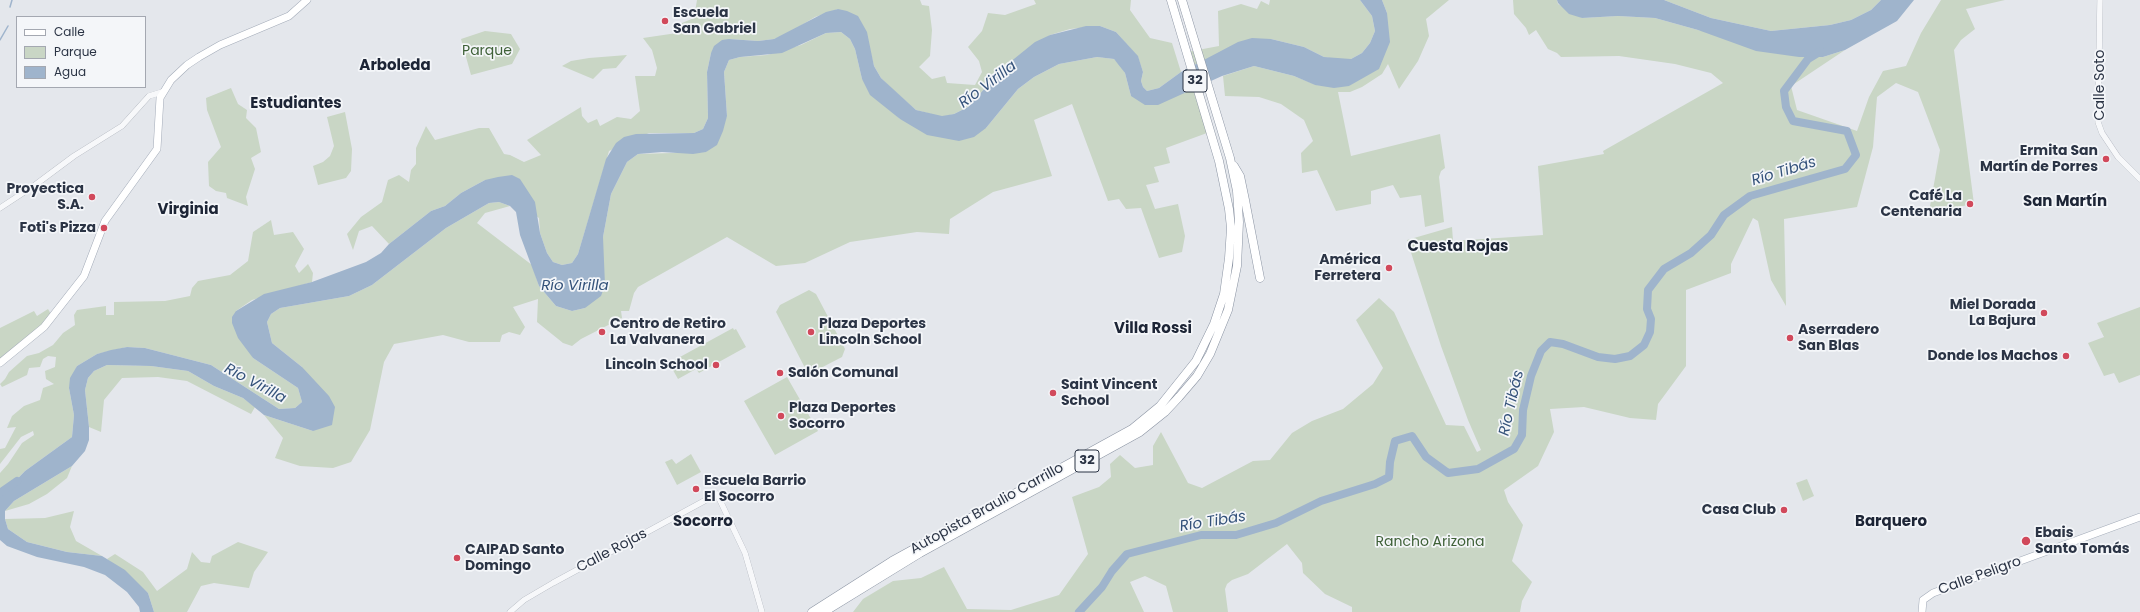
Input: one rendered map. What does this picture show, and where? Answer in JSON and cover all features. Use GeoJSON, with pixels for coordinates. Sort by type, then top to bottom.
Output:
{"type":"FeatureCollection","features":[{"type":"Feature","properties":{"kind":"highway","name":"Autopista Braulio Carrillo"},"geometry":{"type":"LineString","coordinates":[[812,612],[892,561],[1120,436],[1146,418],[1168,396],[1196,361],[1214,324],[1224,294],[1231,228],[1228,203],[1219,161],[1171,0]]}},
{"type":"Feature","properties":{"kind":"highway","name":"Autopista Braulio Carrillo"},"geometry":{"type":"LineString","coordinates":[[824,612],[920,553],[1140,432],[1165,412],[1179,397],[1197,376],[1210,354],[1224,323],[1230,303],[1239,239],[1237,192],[1230,158],[1182,0]]}},
{"type":"Feature","properties":{"kind":"highway"},"geometry":{"type":"LineString","coordinates":[[1230,158],[1240,176],[1260,278]]}},
{"type":"Feature","properties":{"kind":"main road"},"geometry":{"type":"LineString","coordinates":[[0,363],[44,327],[84,276],[105,221],[157,149],[160,98],[162,92],[179,71],[199,57],[234,39],[289,16],[307,0]]}},
{"type":"Feature","properties":{"kind":"main road","name":"Calle Peligro"},"geometry":{"type":"LineString","coordinates":[[1922,612],[1923,600],[1933,593],[2140,517]]}},
{"type":"Feature","properties":{"kind":"street","name":"Calle Soto"},"geometry":{"type":"LineString","coordinates":[[2100,0],[2098,122],[2102,133],[2118,157],[2140,179]]}},
{"type":"Feature","properties":{"kind":"street"},"geometry":{"type":"LineString","coordinates":[[0,208],[35,185],[74,156],[122,126],[149,96],[162,92]]}},
{"type":"Feature","properties":{"kind":"street","name":"Calle Rojas"},"geometry":{"type":"LineString","coordinates":[[510,612],[524,600],[553,583],[717,494],[745,553],[762,612]]}},
{"type":"Feature","properties":{"kind":"green space"},"geometry":{"type":"Polygon","coordinates":[[[697,0],[920,0],[922,5],[929,6],[932,30],[930,56],[919,67],[932,79],[945,76],[947,83],[975,85],[982,72],[979,61],[968,47],[982,31],[988,13],[1005,15],[1036,4],[1034,0],[1131,0],[1130,10],[1150,38],[1172,43],[1181,72],[1159,88],[1147,91],[1143,87],[1141,81],[1143,72],[1138,57],[1116,32],[1100,26],[1070,29],[1050,35],[1004,67],[968,107],[954,114],[942,117],[916,110],[881,78],[874,66],[870,50],[838,9],[815,17],[785,35],[774,39],[758,41],[729,39],[711,53],[707,72],[708,118],[703,129],[694,133],[649,133],[609,151],[578,254],[572,263],[562,265],[553,262],[547,253],[540,233],[539,218],[485,180],[461,193],[445,206],[431,211],[389,244],[372,226],[359,231],[353,250],[347,234],[361,217],[382,202],[388,180],[399,175],[409,182],[411,170],[416,164],[416,148],[426,126],[435,140],[479,128],[489,128],[504,154],[510,155],[524,162],[541,155],[527,140],[581,107],[582,116],[588,123],[597,119],[600,126],[617,117],[631,119],[640,111],[635,76],[655,76],[657,68],[652,50],[643,38],[677,33],[682,23],[694,18],[697,0]]]}},
{"type":"Feature","properties":{"kind":"green space"},"geometry":{"type":"Polygon","coordinates":[[[1270,0],[1360,0],[1372,16],[1375,31],[1370,43],[1362,53],[1351,59],[1340,60],[1324,57],[1304,47],[1271,39],[1191,66],[1187,52],[1219,46],[1218,11],[1241,4],[1257,9],[1261,1],[1269,5],[1270,0]]]}},
{"type":"Feature","properties":{"kind":"green space"},"geometry":{"type":"Polygon","coordinates":[[[1382,0],[1449,0],[1426,19],[1429,36],[1418,61],[1399,89],[1388,64],[1382,74],[1362,87],[1350,92],[1338,92],[1351,156],[1440,134],[1445,168],[1441,171],[1439,177],[1444,222],[1425,227],[1421,195],[1400,198],[1393,185],[1371,191],[1371,204],[1336,211],[1317,170],[1302,173],[1301,153],[1313,141],[1304,120],[1281,104],[1259,97],[1225,96],[1223,76],[1254,66],[1294,76],[1316,85],[1349,86],[1387,13],[1382,0]]]}},
{"type":"Feature","properties":{"kind":"green space","name":"Rancho Arizona"},"geometry":{"type":"Polygon","coordinates":[[[1513,0],[1557,0],[1558,4],[1582,18],[1618,16],[1655,18],[1698,30],[1823,57],[1845,50],[1791,86],[1797,110],[1857,131],[1869,97],[1883,71],[1906,66],[1921,33],[1941,0],[2005,0],[1966,9],[1975,29],[1961,40],[1954,50],[1974,204],[1929,212],[1940,150],[1918,92],[1896,83],[1877,97],[1873,147],[1857,207],[1784,219],[1786,306],[1771,280],[1758,221],[1753,218],[1731,264],[1731,273],[1686,290],[1686,366],[1658,404],[1656,420],[1630,418],[1584,407],[1550,409],[1554,432],[1538,466],[1504,490],[1508,502],[1523,525],[1512,561],[1532,582],[1522,601],[1520,612],[1352,612],[1352,607],[1325,594],[1303,573],[1302,563],[1287,544],[1248,574],[1232,580],[1227,584],[1225,589],[1228,612],[1173,612],[1166,586],[1145,576],[1130,582],[1144,612],[853,612],[863,599],[893,581],[921,578],[944,567],[967,609],[1011,610],[1059,595],[1088,554],[1072,497],[1099,487],[1111,477],[1110,464],[1120,455],[1135,468],[1153,465],[1153,446],[1161,432],[1188,483],[1202,488],[1253,461],[1270,460],[1292,433],[1312,421],[1343,409],[1373,384],[1383,368],[1356,320],[1379,298],[1394,312],[1446,425],[1464,426],[1477,452],[1481,450],[1468,420],[1441,346],[1407,240],[1452,227],[1453,241],[1543,235],[1538,166],[1604,154],[1603,151],[1723,83],[1711,73],[1675,64],[1619,56],[1561,57],[1557,53],[1548,49],[1536,30],[1529,35],[1526,28],[1514,14],[1513,0]]]}},
{"type":"Feature","properties":{"kind":"green space"},"geometry":{"type":"Polygon","coordinates":[[[1664,0],[1881,0],[1871,10],[1851,20],[1830,25],[1771,31],[1711,18],[1664,0]]]}},
{"type":"Feature","properties":{"kind":"green space","name":"Parque"},"geometry":{"type":"Polygon","coordinates":[[[485,31],[511,34],[520,49],[512,64],[471,75],[461,39],[485,31]]]}},
{"type":"Feature","properties":{"kind":"green space"},"geometry":{"type":"Polygon","coordinates":[[[841,32],[850,39],[855,49],[862,79],[900,119],[986,128],[1018,89],[1034,77],[1059,64],[1097,57],[1114,59],[1121,66],[1125,73],[1131,96],[1179,94],[1193,89],[1207,133],[1166,148],[1170,163],[1154,167],[1159,182],[1146,185],[1155,209],[1178,204],[1185,236],[1182,252],[1159,258],[1141,208],[1126,209],[1119,199],[1108,201],[1072,104],[1034,120],[1052,176],[993,192],[950,219],[949,234],[917,232],[850,242],[805,263],[776,266],[727,237],[638,287],[634,293],[629,311],[621,311],[622,318],[581,339],[572,346],[563,343],[537,322],[538,299],[513,307],[525,327],[520,335],[509,332],[502,335],[500,342],[469,342],[443,335],[394,344],[384,362],[370,430],[351,462],[333,468],[300,466],[275,458],[283,438],[264,415],[313,431],[302,367],[272,343],[267,322],[271,314],[280,308],[349,296],[372,285],[446,228],[489,203],[499,202],[510,206],[485,213],[477,223],[532,265],[539,286],[556,306],[572,311],[585,308],[603,258],[603,237],[611,194],[627,162],[638,154],[706,152],[727,116],[724,72],[729,60],[740,57],[767,55],[801,45],[826,33],[841,32]]]}},
{"type":"Feature","properties":{"kind":"green space"},"geometry":{"type":"Polygon","coordinates":[[[627,55],[616,68],[603,69],[593,79],[562,66],[571,61],[627,55]]]}},
{"type":"Feature","properties":{"kind":"green space"},"geometry":{"type":"Polygon","coordinates":[[[231,88],[238,104],[247,110],[246,118],[256,128],[261,152],[251,158],[255,169],[246,197],[248,206],[227,198],[226,193],[216,191],[209,186],[208,162],[221,147],[207,110],[206,98],[231,88]]]}},
{"type":"Feature","properties":{"kind":"green space"},"geometry":{"type":"Polygon","coordinates":[[[345,112],[352,149],[351,171],[346,178],[318,185],[313,166],[323,162],[330,156],[334,146],[327,117],[345,112]]]}},
{"type":"Feature","properties":{"kind":"green space"},"geometry":{"type":"Polygon","coordinates":[[[271,220],[274,235],[293,232],[304,249],[295,266],[299,273],[308,264],[313,273],[312,282],[252,300],[236,311],[253,358],[298,388],[302,402],[295,408],[279,409],[211,365],[145,348],[127,347],[97,354],[77,366],[69,388],[74,415],[72,437],[25,471],[0,497],[0,473],[22,443],[34,435],[33,431],[21,437],[0,464],[0,449],[5,448],[16,427],[7,428],[12,416],[24,406],[40,400],[43,388],[54,384],[46,379],[45,371],[55,367],[56,357],[48,356],[43,359],[40,367],[29,368],[27,375],[2,387],[0,384],[9,372],[27,356],[39,353],[53,345],[63,333],[75,325],[74,315],[77,310],[106,306],[106,315],[114,315],[114,302],[165,301],[190,296],[192,288],[198,281],[230,275],[248,261],[253,232],[271,220]]]}},
{"type":"Feature","properties":{"kind":"green space","name":"Plaza Deportes Lincoln School"},"geometry":{"type":"Polygon","coordinates":[[[809,290],[816,294],[845,349],[842,357],[813,372],[804,366],[776,312],[780,305],[809,290]]]}},
{"type":"Feature","properties":{"kind":"green space"},"geometry":{"type":"Polygon","coordinates":[[[2140,307],[2140,375],[2119,383],[2114,373],[2104,376],[2088,343],[2104,337],[2097,323],[2140,307]]]}},
{"type":"Feature","properties":{"kind":"green space"},"geometry":{"type":"Polygon","coordinates":[[[48,309],[52,316],[0,362],[0,328],[34,311],[37,316],[48,309]]]}},
{"type":"Feature","properties":{"kind":"green space"},"geometry":{"type":"Polygon","coordinates":[[[733,328],[734,330],[736,329],[746,347],[699,373],[696,369],[678,379],[669,363],[733,328]]]}},
{"type":"Feature","properties":{"kind":"green space"},"geometry":{"type":"Polygon","coordinates":[[[107,365],[151,366],[188,371],[214,386],[243,398],[255,407],[251,414],[187,381],[158,377],[122,378],[104,400],[101,432],[89,427],[85,390],[88,378],[94,371],[107,365]]]}},
{"type":"Feature","properties":{"kind":"green space","name":"Plaza Deportes Socorro"},"geometry":{"type":"Polygon","coordinates":[[[787,377],[818,431],[775,455],[744,401],[787,377]]]}},
{"type":"Feature","properties":{"kind":"green space"},"geometry":{"type":"Polygon","coordinates":[[[691,454],[701,472],[677,485],[665,462],[672,459],[676,464],[691,454]]]}},
{"type":"Feature","properties":{"kind":"green space"},"geometry":{"type":"Polygon","coordinates":[[[72,466],[67,478],[47,494],[29,504],[5,511],[14,501],[72,466]]]}},
{"type":"Feature","properties":{"kind":"green space"},"geometry":{"type":"Polygon","coordinates":[[[1807,479],[1814,496],[1803,501],[1796,483],[1807,479]]]}},
{"type":"Feature","properties":{"kind":"green space"},"geometry":{"type":"Polygon","coordinates":[[[74,511],[70,527],[76,541],[102,556],[67,552],[27,542],[8,529],[5,519],[45,518],[74,511]]]}},
{"type":"Feature","properties":{"kind":"green space"},"geometry":{"type":"Polygon","coordinates":[[[238,542],[268,552],[254,572],[249,588],[214,583],[201,586],[187,612],[154,612],[148,593],[107,559],[115,554],[143,572],[157,591],[187,569],[192,552],[201,562],[210,563],[212,556],[238,542]]]}},
{"type":"Feature","properties":{"kind":"water","name":"Río Virilla"},"geometry":{"type":"Polygon","coordinates":[[[1360,0],[1382,0],[1387,13],[1390,42],[1379,69],[1349,86],[1334,88],[1315,85],[1294,76],[1254,66],[1222,76],[1158,105],[1145,105],[1131,96],[1125,73],[1114,59],[1097,57],[1059,64],[1034,77],[1018,89],[986,128],[974,137],[959,141],[927,135],[900,119],[870,95],[862,79],[855,49],[850,39],[841,32],[826,33],[782,53],[740,57],[729,60],[724,72],[727,116],[717,145],[706,152],[693,154],[662,152],[638,154],[627,162],[611,194],[603,237],[605,285],[601,296],[585,308],[572,311],[556,306],[539,286],[520,235],[516,212],[510,206],[499,202],[489,203],[446,228],[372,285],[349,296],[280,308],[271,314],[267,322],[272,343],[302,367],[329,396],[335,407],[332,425],[313,431],[264,415],[243,398],[214,386],[188,371],[151,366],[107,365],[94,371],[88,378],[85,390],[89,440],[85,451],[72,466],[14,501],[5,511],[5,519],[8,529],[27,542],[67,552],[102,556],[125,570],[148,593],[154,612],[140,612],[139,607],[127,592],[105,575],[84,567],[37,557],[7,546],[0,540],[0,497],[25,471],[72,437],[74,415],[69,388],[70,378],[77,366],[97,354],[111,350],[127,347],[145,348],[211,365],[279,409],[295,408],[302,402],[298,388],[253,358],[238,338],[232,323],[232,317],[236,311],[264,294],[312,282],[366,262],[381,253],[389,244],[431,211],[445,206],[461,193],[485,180],[512,175],[520,179],[535,202],[540,233],[547,253],[553,262],[562,265],[572,263],[578,254],[606,159],[616,143],[624,137],[636,134],[694,133],[703,129],[708,118],[707,72],[711,53],[714,46],[722,40],[758,41],[774,39],[826,12],[838,9],[847,11],[858,16],[867,32],[874,66],[881,78],[916,110],[942,116],[954,114],[968,107],[1004,67],[1035,42],[1050,35],[1086,26],[1100,26],[1116,32],[1138,56],[1143,72],[1141,81],[1143,87],[1147,91],[1159,88],[1181,72],[1238,42],[1252,38],[1271,39],[1304,47],[1324,57],[1351,59],[1362,53],[1370,43],[1375,31],[1372,16],[1360,0]]]}},
{"type":"Feature","properties":{"kind":"water"},"geometry":{"type":"Polygon","coordinates":[[[1557,0],[1664,0],[1711,18],[1771,31],[1830,25],[1851,20],[1871,10],[1881,0],[1914,0],[1897,21],[1845,50],[1823,57],[1799,57],[1756,51],[1698,30],[1655,18],[1618,16],[1582,18],[1569,14],[1557,0]]]}},
{"type":"Feature","properties":{"kind":"waterway"},"geometry":{"type":"LineString","coordinates":[[10,7],[12,0]]}},
{"type":"Feature","properties":{"kind":"waterway"},"geometry":{"type":"LineString","coordinates":[[0,40],[8,26]]}},
{"type":"Feature","properties":{"kind":"waterway","name":"Río Tibás"},"geometry":{"type":"LineString","coordinates":[[1079,612],[1102,587],[1112,571],[1127,554],[1201,535],[1236,535],[1276,523],[1321,501],[1375,484],[1389,477],[1390,462],[1395,441],[1412,436],[1426,457],[1448,473],[1478,469],[1514,449],[1522,435],[1523,410],[1531,376],[1541,351],[1550,342],[1563,344],[1598,357],[1615,359],[1630,356],[1644,345],[1650,332],[1651,319],[1647,309],[1648,290],[1664,269],[1691,253],[1711,235],[1724,215],[1750,196],[1845,169],[1856,155],[1847,131],[1793,121],[1786,107],[1784,91],[1808,59],[1821,51]]}},
{"type":"Feature","properties":{"kind":"waterway","name":"Río Virilla"},"geometry":{"type":"LineString","coordinates":[[0,493],[17,481]]}},
{"type":"Feature","properties":{"kind":"place","name":"Escuela San Gabriel"},"geometry":{"type":"Point","coordinates":[665,21]}},
{"type":"Feature","properties":{"kind":"place","name":"Ermita San Martín de Porres"},"geometry":{"type":"Point","coordinates":[2106,159]}},
{"type":"Feature","properties":{"kind":"place","name":"Proyectica S.A."},"geometry":{"type":"Point","coordinates":[92,197]}},
{"type":"Feature","properties":{"kind":"place","name":"Café La Centenaria"},"geometry":{"type":"Point","coordinates":[1970,204]}},
{"type":"Feature","properties":{"kind":"place","name":"Foti's Pizza"},"geometry":{"type":"Point","coordinates":[104,228]}},
{"type":"Feature","properties":{"kind":"place","name":"América Ferretera"},"geometry":{"type":"Point","coordinates":[1389,268]}},
{"type":"Feature","properties":{"kind":"place","name":"Miel Dorada La Bajura"},"geometry":{"type":"Point","coordinates":[2044,313]}},
{"type":"Feature","properties":{"kind":"place","name":"Centro de Retiro La Valvanera"},"geometry":{"type":"Point","coordinates":[602,332]}},
{"type":"Feature","properties":{"kind":"place","name":"Plaza Deportes Lincoln School"},"geometry":{"type":"Point","coordinates":[811,332]}},
{"type":"Feature","properties":{"kind":"place","name":"Aserradero San Blas"},"geometry":{"type":"Point","coordinates":[1790,338]}},
{"type":"Feature","properties":{"kind":"place","name":"Donde los Machos"},"geometry":{"type":"Point","coordinates":[2066,356]}},
{"type":"Feature","properties":{"kind":"place","name":"Lincoln School"},"geometry":{"type":"Point","coordinates":[716,365]}},
{"type":"Feature","properties":{"kind":"place","name":"Salón Comunal"},"geometry":{"type":"Point","coordinates":[780,373]}},
{"type":"Feature","properties":{"kind":"place","name":"Saint Vincent School"},"geometry":{"type":"Point","coordinates":[1053,393]}},
{"type":"Feature","properties":{"kind":"place","name":"Plaza Deportes Socorro"},"geometry":{"type":"Point","coordinates":[781,416]}},
{"type":"Feature","properties":{"kind":"place","name":"Escuela Barrio El Socorro"},"geometry":{"type":"Point","coordinates":[696,489]}},
{"type":"Feature","properties":{"kind":"place","name":"Casa Club"},"geometry":{"type":"Point","coordinates":[1784,510]}},
{"type":"Feature","properties":{"kind":"place","name":"Ebais Santo Tomás"},"geometry":{"type":"Point","coordinates":[2026,541]}},
{"type":"Feature","properties":{"kind":"place","name":"CAIPAD Santo Domingo"},"geometry":{"type":"Point","coordinates":[457,558]}},
{"type":"Feature","properties":{"kind":"district","name":"Arboleda"},"geometry":{"type":"Point","coordinates":[395,66]}},
{"type":"Feature","properties":{"kind":"district","name":"Estudiantes"},"geometry":{"type":"Point","coordinates":[296,104]}},
{"type":"Feature","properties":{"kind":"district","name":"San Martín"},"geometry":{"type":"Point","coordinates":[2065,202]}},
{"type":"Feature","properties":{"kind":"district","name":"Virginia"},"geometry":{"type":"Point","coordinates":[188,210]}},
{"type":"Feature","properties":{"kind":"district","name":"Cuesta Rojas"},"geometry":{"type":"Point","coordinates":[1458,247]}},
{"type":"Feature","properties":{"kind":"district","name":"Villa Rossi"},"geometry":{"type":"Point","coordinates":[1153,329]}},
{"type":"Feature","properties":{"kind":"district","name":"Socorro"},"geometry":{"type":"Point","coordinates":[703,522]}},
{"type":"Feature","properties":{"kind":"district","name":"Barquero"},"geometry":{"type":"Point","coordinates":[1891,522]}}]}
